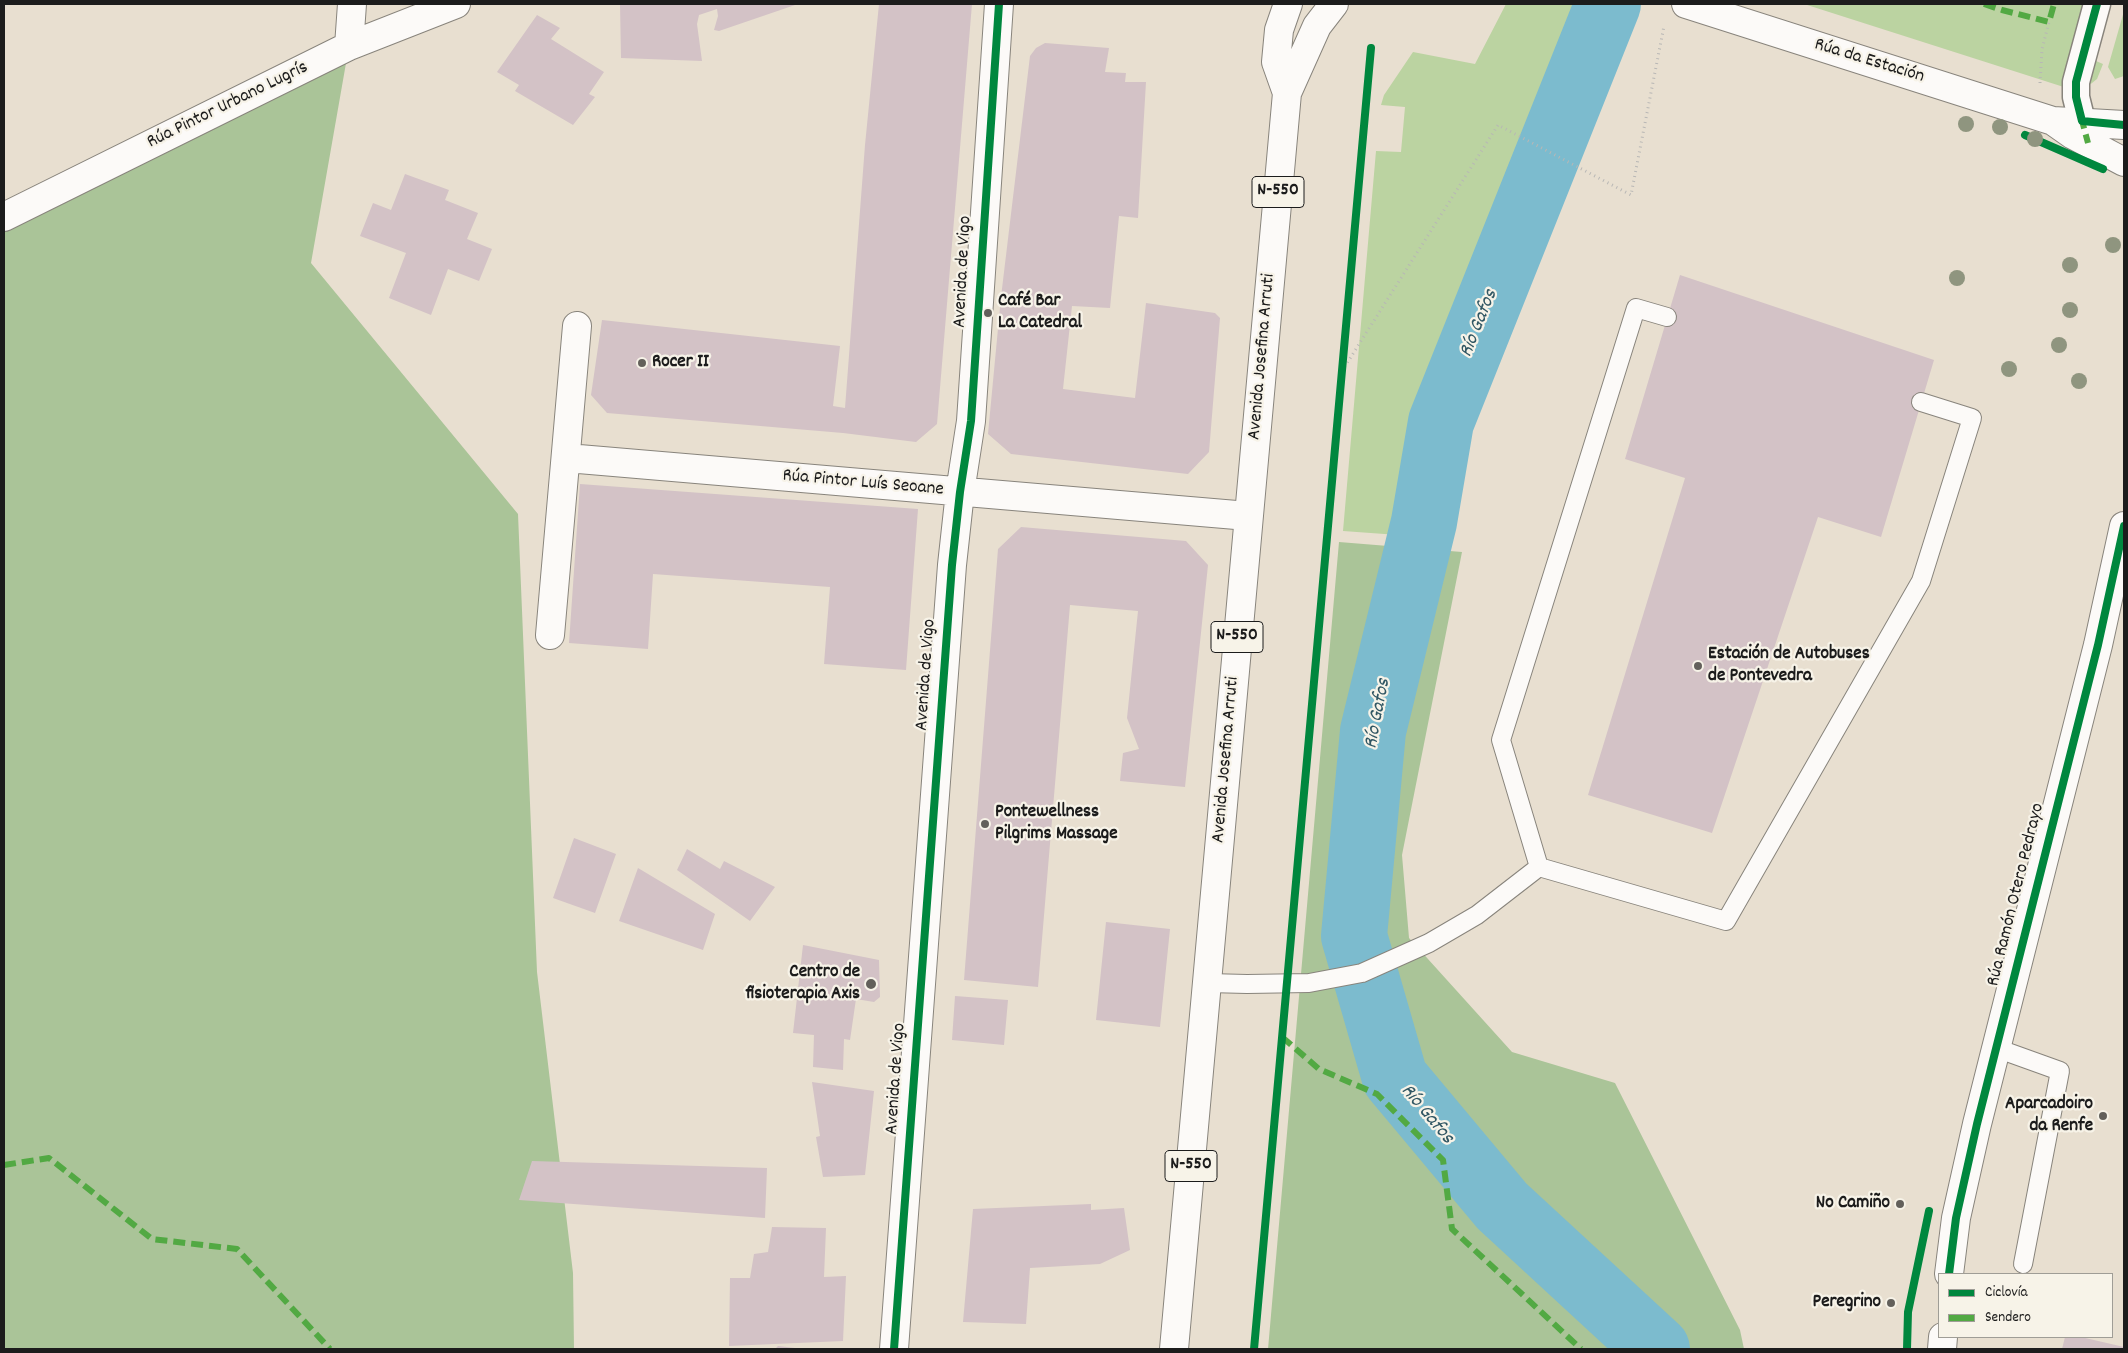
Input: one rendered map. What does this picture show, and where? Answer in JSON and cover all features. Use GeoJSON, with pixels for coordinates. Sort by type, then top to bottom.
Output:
{"type":"FeatureCollection","features":[{"type":"Feature","properties":{"kind":"main road"},"geometry":{"type":"LineString","coordinates":[[349,46],[352,4]]}},
{"type":"Feature","properties":{"kind":"main road","name":"Rúa Pintor Urbano Lugrís"},"geometry":{"type":"LineString","coordinates":[[4,218],[349,46],[456,4]]}},
{"type":"Feature","properties":{"kind":"main road","name":"Avenida de Vigo"},"geometry":{"type":"LineString","coordinates":[[894,1349],[952,565],[960,492],[971,421],[1000,4]]}},
{"type":"Feature","properties":{"kind":"main road"},"geometry":{"type":"LineString","coordinates":[[1287,93],[1276,62],[1280,30],[1288,4]]}},
{"type":"Feature","properties":{"kind":"main road","name":"Avenida Josefina Arruti"},"geometry":{"type":"LineString","coordinates":[[1174,1349],[1287,93],[1317,26],[1334,4]]}},
{"type":"Feature","properties":{"kind":"main road","name":"Rúa da Estación"},"geometry":{"type":"LineString","coordinates":[[1686,4],[1969,93],[2085,132],[2124,162]]}},
{"type":"Feature","properties":{"kind":"main road","name":"Rúa da Estación"},"geometry":{"type":"LineString","coordinates":[[2085,132],[2124,125]]}},
{"type":"Feature","properties":{"kind":"main road"},"geometry":{"type":"LineString","coordinates":[[550,635],[578,326]]}},
{"type":"Feature","properties":{"kind":"main road","name":"Rúa Pintor Luís Seoane"},"geometry":{"type":"LineString","coordinates":[[567,458],[1248,516]]}},
{"type":"Feature","properties":{"kind":"main road","name":"Rúa Ramón Otero Pedrayo"},"geometry":{"type":"LineString","coordinates":[[1949,1273],[1956,1218],[1977,1124],[2098,645],[2124,526]]}},
{"type":"Feature","properties":{"kind":"street"},"geometry":{"type":"LineString","coordinates":[[2085,132],[2076,97],[2076,82],[2097,4]]}},
{"type":"Feature","properties":{"kind":"lane"},"geometry":{"type":"LineString","coordinates":[[1539,867],[1501,740],[1636,308],[1667,317]]}},
{"type":"Feature","properties":{"kind":"lane"},"geometry":{"type":"LineString","coordinates":[[1539,867],[1726,921],[1921,581],[1972,418],[1921,402]]}},
{"type":"Feature","properties":{"kind":"lane"},"geometry":{"type":"LineString","coordinates":[[1208,983],[1309,982],[1362,973],[1429,944],[1477,916],[1539,867]]}},
{"type":"Feature","properties":{"kind":"lane"},"geometry":{"type":"LineString","coordinates":[[1996,1048],[2060,1071],[2023,1264]]}},
{"type":"Feature","properties":{"kind":"path"},"geometry":{"type":"LineString","coordinates":[[2039,88],[2042,49],[2049,22]]}},
{"type":"Feature","properties":{"kind":"path"},"geometry":{"type":"LineString","coordinates":[[1342,371],[1498,125],[1631,195],[1664,23]]}},
{"type":"Feature","properties":{"kind":"path"},"geometry":{"type":"LineString","coordinates":[[1341,381],[1344,351]]}},
{"type":"Feature","properties":{"kind":"green space"},"geometry":{"type":"Polygon","coordinates":[[[1506,4],[1571,4],[1591,10],[1436,397],[1412,536],[1343,531],[1376,151],[1401,152],[1405,107],[1381,105],[1384,95],[1413,52],[1475,64],[1506,4]]]}},
{"type":"Feature","properties":{"kind":"green space"},"geometry":{"type":"Polygon","coordinates":[[[1804,4],[2091,4],[2089,58],[2103,64],[2097,79],[2087,87],[2070,89],[1804,4]]]}},
{"type":"Feature","properties":{"kind":"green space"},"geometry":{"type":"Polygon","coordinates":[[[2124,11],[2124,76],[2115,79],[2108,67],[2124,11]]]}},
{"type":"Feature","properties":{"kind":"green space"},"geometry":{"type":"Polygon","coordinates":[[[349,46],[311,263],[518,514],[537,972],[573,1273],[574,1349],[4,1349],[4,231],[349,46]]]}},
{"type":"Feature","properties":{"kind":"green space"},"geometry":{"type":"Polygon","coordinates":[[[1339,542],[1462,552],[1402,855],[1409,938],[1512,1052],[1615,1083],[1740,1330],[1744,1349],[1268,1349],[1339,542]]]}},
{"type":"Feature","properties":{"kind":"building"},"geometry":{"type":"Polygon","coordinates":[[[620,4],[798,4],[719,31],[714,30],[718,16],[717,9],[699,15],[697,24],[702,61],[621,58],[620,4]]]}},
{"type":"Feature","properties":{"kind":"building"},"geometry":{"type":"Polygon","coordinates":[[[879,4],[972,4],[937,424],[916,442],[843,433],[607,413],[591,395],[602,320],[840,346],[833,406],[845,408],[865,145],[879,4]]]}},
{"type":"Feature","properties":{"kind":"building"},"geometry":{"type":"Polygon","coordinates":[[[537,15],[560,28],[551,39],[604,72],[589,94],[595,97],[573,125],[515,91],[519,85],[497,72],[537,15]]]}},
{"type":"Feature","properties":{"kind":"building"},"geometry":{"type":"Polygon","coordinates":[[[1045,43],[1109,48],[1105,72],[1126,73],[1125,82],[1146,82],[1138,218],[1119,216],[1110,308],[1072,306],[1063,389],[1135,398],[1146,303],[1215,313],[1220,318],[1209,452],[1188,474],[1011,454],[988,434],[1001,297],[1030,56],[1036,48],[1045,43]]]}},
{"type":"Feature","properties":{"kind":"building"},"geometry":{"type":"Polygon","coordinates":[[[405,174],[449,190],[445,200],[478,213],[467,239],[492,249],[479,281],[448,269],[431,315],[389,298],[406,253],[360,236],[373,203],[391,210],[405,174]]]}},
{"type":"Feature","properties":{"kind":"building","name":"Estación de Autobuses de Pontevedra"},"geometry":{"type":"Polygon","coordinates":[[[1680,275],[1934,360],[1881,537],[1818,517],[1712,833],[1588,795],[1685,478],[1625,459],[1680,275]]]}},
{"type":"Feature","properties":{"kind":"building"},"geometry":{"type":"Polygon","coordinates":[[[580,484],[918,509],[906,670],[824,664],[830,587],[653,574],[648,649],[569,643],[580,484]]]}},
{"type":"Feature","properties":{"kind":"building"},"geometry":{"type":"Polygon","coordinates":[[[1021,527],[1186,541],[1208,565],[1185,787],[1120,781],[1123,753],[1139,749],[1127,718],[1138,611],[1070,605],[1038,987],[964,980],[998,549],[1021,527]]]}},
{"type":"Feature","properties":{"kind":"building"},"geometry":{"type":"Polygon","coordinates":[[[574,838],[616,854],[595,913],[553,898],[574,838]]]}},
{"type":"Feature","properties":{"kind":"building"},"geometry":{"type":"Polygon","coordinates":[[[687,849],[720,869],[724,861],[775,887],[750,921],[677,870],[687,849]]]}},
{"type":"Feature","properties":{"kind":"building"},"geometry":{"type":"Polygon","coordinates":[[[638,868],[715,914],[703,950],[619,921],[638,868]]]}},
{"type":"Feature","properties":{"kind":"building"},"geometry":{"type":"Polygon","coordinates":[[[1106,922],[1170,929],[1160,1027],[1096,1020],[1106,922]]]}},
{"type":"Feature","properties":{"kind":"building"},"geometry":{"type":"Polygon","coordinates":[[[803,945],[879,960],[880,997],[874,1002],[856,999],[850,1040],[844,1039],[843,1070],[813,1067],[814,1035],[793,1033],[803,945]]]}},
{"type":"Feature","properties":{"kind":"building"},"geometry":{"type":"Polygon","coordinates":[[[955,996],[1008,1000],[1004,1045],[952,1040],[955,996]]]}},
{"type":"Feature","properties":{"kind":"building"},"geometry":{"type":"Polygon","coordinates":[[[812,1082],[874,1091],[865,1175],[823,1177],[816,1137],[820,1136],[812,1082]]]}},
{"type":"Feature","properties":{"kind":"building"},"geometry":{"type":"Polygon","coordinates":[[[532,1161],[767,1168],[765,1218],[519,1200],[532,1161]]]}},
{"type":"Feature","properties":{"kind":"building"},"geometry":{"type":"Polygon","coordinates":[[[1091,1204],[1091,1210],[1124,1208],[1130,1250],[1100,1264],[1030,1268],[1026,1324],[963,1322],[973,1209],[1091,1204]]]}},
{"type":"Feature","properties":{"kind":"building"},"geometry":{"type":"Polygon","coordinates":[[[772,1227],[826,1228],[824,1277],[846,1276],[843,1341],[729,1346],[730,1278],[750,1278],[754,1254],[768,1252],[772,1227]]]}},
{"type":"Feature","properties":{"kind":"building"},"geometry":{"type":"Polygon","coordinates":[[[2065,1338],[2085,1338],[2124,1347],[2124,1349],[2062,1349],[2065,1338]]]}},
{"type":"Feature","properties":{"kind":"building"},"geometry":{"type":"Polygon","coordinates":[[[778,1346],[795,1348],[795,1349],[775,1349],[778,1346]]]}},
{"type":"Feature","properties":{"kind":"waterway","name":"Río Gafos"},"geometry":{"type":"LineString","coordinates":[[1608,4],[1441,422],[1424,522],[1373,731],[1354,936],[1395,1078],[1502,1206],[1657,1349]]}},
{"type":"Feature","properties":{"kind":"marked path"},"geometry":{"type":"LineString","coordinates":[[1984,4],[2049,22],[2054,4]]}},
{"type":"Feature","properties":{"kind":"marked path"},"geometry":{"type":"LineString","coordinates":[[2081,117],[2088,143]]}},
{"type":"Feature","properties":{"kind":"marked path"},"geometry":{"type":"LineString","coordinates":[[1282,1037],[1319,1069],[1377,1094],[1443,1160],[1452,1229],[1581,1349]]}},
{"type":"Feature","properties":{"kind":"marked path"},"geometry":{"type":"LineString","coordinates":[[4,1165],[49,1158],[152,1239],[237,1249],[330,1349]]}},
{"type":"Feature","properties":{"kind":"cycle path"},"geometry":{"type":"LineString","coordinates":[[894,1349],[952,565],[960,492],[971,421],[999,4]]}},
{"type":"Feature","properties":{"kind":"cycle path"},"geometry":{"type":"LineString","coordinates":[[2097,4],[2076,82],[2076,97],[2082,121],[2124,125]]}},
{"type":"Feature","properties":{"kind":"cycle path"},"geometry":{"type":"LineString","coordinates":[[1254,1349],[1371,48]]}},
{"type":"Feature","properties":{"kind":"cycle path"},"geometry":{"type":"LineString","coordinates":[[2025,135],[2103,169]]}},
{"type":"Feature","properties":{"kind":"cycle path"},"geometry":{"type":"LineString","coordinates":[[1949,1273],[1956,1218],[1977,1124],[2098,645],[2124,526]]}},
{"type":"Feature","properties":{"kind":"cycle path"},"geometry":{"type":"LineString","coordinates":[[1907,1349],[1908,1312],[1929,1211]]}},
{"type":"Feature","properties":{"kind":"place","name":"Café Bar La Catedral"},"geometry":{"type":"Point","coordinates":[988,313]}},
{"type":"Feature","properties":{"kind":"place","name":"Rocer II"},"geometry":{"type":"Point","coordinates":[642,363]}},
{"type":"Feature","properties":{"kind":"place","name":"Estación de Autobuses de Pontevedra"},"geometry":{"type":"Point","coordinates":[1698,666]}},
{"type":"Feature","properties":{"kind":"place","name":"Pontewellness Pilgrims Massage"},"geometry":{"type":"Point","coordinates":[985,824]}},
{"type":"Feature","properties":{"kind":"place","name":"Centro de fisioterapia Axis"},"geometry":{"type":"Point","coordinates":[871,984]}},
{"type":"Feature","properties":{"kind":"place","name":"Aparcadoiro da Renfe"},"geometry":{"type":"Point","coordinates":[2103,1116]}},
{"type":"Feature","properties":{"kind":"place","name":"No Camiño"},"geometry":{"type":"Point","coordinates":[1900,1204]}},
{"type":"Feature","properties":{"kind":"place","name":"Peregrino"},"geometry":{"type":"Point","coordinates":[1891,1303]}}]}
